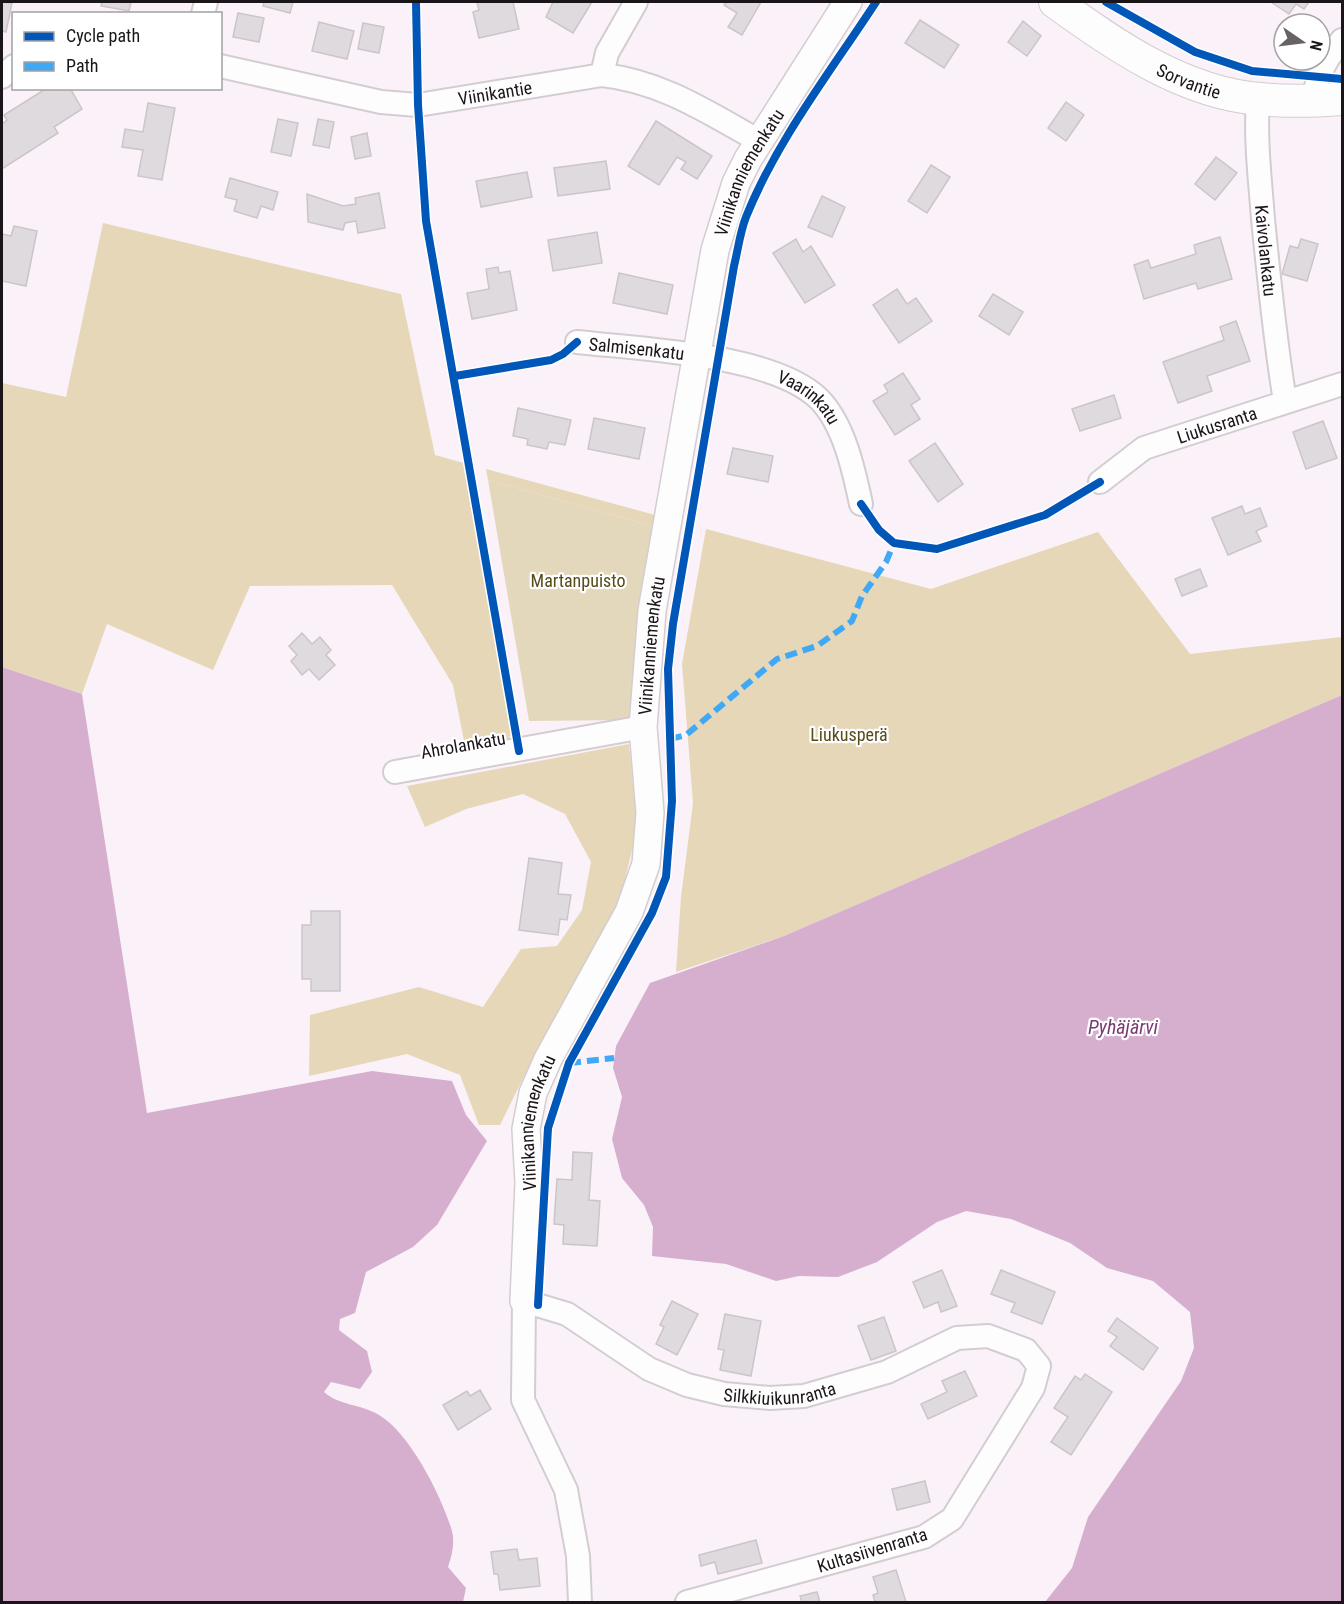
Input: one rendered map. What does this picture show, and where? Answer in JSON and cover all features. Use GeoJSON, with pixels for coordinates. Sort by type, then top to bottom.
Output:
{"type":"FeatureCollection","features":[{"type":"Feature","properties":{"kind":"main road","name":"Sorvantie"},"geometry":{"type":"LineString","coordinates":[[1055,2],[1128,52],[1208,87],[1258,99],[1328,100]]}},
{"type":"Feature","properties":{"kind":"street"},"geometry":{"type":"LineString","coordinates":[[602,75],[609,48],[636,2]]}},
{"type":"Feature","properties":{"kind":"street","name":"Viinikanniemenkatu"},"geometry":{"type":"LineString","coordinates":[[524,1301],[529,1183],[528,1112],[533,1093],[548,1059],[629,912],[641,884],[649,847],[650,782],[643,727],[652,611],[715,250],[736,183],[759,141],[848,2]]}},
{"type":"Feature","properties":{"kind":"street"},"geometry":{"type":"LineString","coordinates":[[1328,100],[1317,77],[1342,40]]}},
{"type":"Feature","properties":{"kind":"street","name":"Viinikantie"},"geometry":{"type":"LineString","coordinates":[[222,66],[381,102],[418,105],[602,75],[632,79],[674,94],[759,141]]}},
{"type":"Feature","properties":{"kind":"street","name":"Kaivolankatu"},"geometry":{"type":"LineString","coordinates":[[1258,99],[1256,130],[1267,264],[1274,334],[1285,401]]}},
{"type":"Feature","properties":{"kind":"street","name":"Salmisenkatu"},"geometry":{"type":"LineString","coordinates":[[577,342],[696,356]]}},
{"type":"Feature","properties":{"kind":"street","name":"Vaarinkatu"},"geometry":{"type":"LineString","coordinates":[[696,356],[774,373],[798,384],[820,400],[839,430],[851,459],[861,504]]}},
{"type":"Feature","properties":{"kind":"street","name":"Liukusranta"},"geometry":{"type":"LineString","coordinates":[[1100,482],[1144,448],[1342,384]]}},
{"type":"Feature","properties":{"kind":"street","name":"Ahrolankatu"},"geometry":{"type":"LineString","coordinates":[[395,772],[643,727]]}},
{"type":"Feature","properties":{"kind":"street"},"geometry":{"type":"LineString","coordinates":[[524,1301],[523,1400],[566,1490],[578,1556],[580,1602]]}},
{"type":"Feature","properties":{"kind":"street","name":"Silkkiuikunranta"},"geometry":{"type":"LineString","coordinates":[[524,1301],[567,1314],[649,1369],[687,1385],[724,1394],[770,1398],[804,1396],[887,1372],[957,1338],[988,1336],[1026,1350],[1039,1366]]}},
{"type":"Feature","properties":{"kind":"street","name":"Kultasiivenranta"},"geometry":{"type":"LineString","coordinates":[[687,1602],[924,1537],[952,1519],[1033,1388],[1039,1366]]}},
{"type":"Feature","properties":{"kind":"green space"},"geometry":{"type":"Polygon","coordinates":[[[103,223],[401,294],[435,455],[471,465],[514,729],[508,740],[465,746],[453,685],[392,585],[250,586],[213,670],[107,624],[82,694],[2,667],[2,383],[66,397],[103,223]]]}},
{"type":"Feature","properties":{"kind":"green space"},"geometry":{"type":"Polygon","coordinates":[[[486,469],[655,515],[656,527],[488,480],[486,469]]]}},
{"type":"Feature","properties":{"kind":"green space","name":"Martanpuisto"},"geometry":{"type":"Polygon","coordinates":[[[488,480],[656,527],[631,720],[529,721],[488,480]]]}},
{"type":"Feature","properties":{"kind":"green space","name":"Liukusperä"},"geometry":{"type":"Polygon","coordinates":[[[706,529],[931,589],[1098,532],[1190,654],[1342,637],[1342,695],[784,936],[676,972],[681,897],[693,803],[682,664],[706,529]]]}},
{"type":"Feature","properties":{"kind":"green space"},"geometry":{"type":"Polygon","coordinates":[[[629,744],[637,829],[617,913],[532,1060],[500,1125],[479,1125],[460,1075],[407,1054],[309,1076],[310,1015],[419,987],[483,1007],[521,949],[557,946],[582,910],[591,862],[565,814],[523,794],[466,809],[425,827],[407,786],[629,744]]]}},
{"type":"Feature","properties":{"kind":"water"},"geometry":{"type":"Polygon","coordinates":[[[2,667],[82,694],[147,1113],[372,1071],[452,1081],[466,1115],[487,1141],[437,1225],[413,1247],[366,1272],[355,1313],[340,1319],[339,1330],[367,1351],[372,1372],[360,1389],[331,1382],[324,1392],[337,1400],[379,1415],[391,1424],[413,1451],[433,1484],[452,1531],[453,1549],[448,1567],[466,1588],[463,1602],[2,1602],[2,667]]]}},
{"type":"Feature","properties":{"kind":"water","name":"Pyhäjärvi"},"geometry":{"type":"Polygon","coordinates":[[[1342,695],[1342,1602],[1045,1602],[1072,1568],[1088,1517],[1181,1381],[1194,1348],[1190,1312],[1153,1281],[1107,1268],[1070,1243],[1011,1219],[966,1211],[937,1222],[877,1262],[838,1277],[799,1276],[776,1281],[726,1264],[652,1256],[653,1227],[644,1205],[622,1178],[612,1139],[622,1097],[613,1068],[616,1046],[650,983],[784,936],[1342,695]]]}},
{"type":"Feature","properties":{"kind":"building"},"geometry":{"type":"Polygon","coordinates":[[[2,2],[12,3],[6,32],[2,31],[2,2]]]}},
{"type":"Feature","properties":{"kind":"building"},"geometry":{"type":"Polygon","coordinates":[[[102,2],[131,2],[129,11],[101,6],[102,2]]]}},
{"type":"Feature","properties":{"kind":"building"},"geometry":{"type":"Polygon","coordinates":[[[264,2],[293,2],[290,13],[263,6],[264,2]]]}},
{"type":"Feature","properties":{"kind":"building"},"geometry":{"type":"Polygon","coordinates":[[[477,2],[513,2],[519,29],[479,38],[473,12],[479,10],[477,2]]]}},
{"type":"Feature","properties":{"kind":"building"},"geometry":{"type":"Polygon","coordinates":[[[553,2],[592,2],[573,33],[546,17],[553,2]]]}},
{"type":"Feature","properties":{"kind":"building"},"geometry":{"type":"Polygon","coordinates":[[[726,2],[761,2],[742,35],[728,27],[737,13],[724,5],[726,2]]]}},
{"type":"Feature","properties":{"kind":"building"},"geometry":{"type":"Polygon","coordinates":[[[1271,2],[1309,2],[1304,9],[1296,4],[1290,12],[1286,12],[1271,2]]]}},
{"type":"Feature","properties":{"kind":"building"},"geometry":{"type":"Polygon","coordinates":[[[238,13],[264,18],[259,42],[233,37],[238,13]]]}},
{"type":"Feature","properties":{"kind":"building"},"geometry":{"type":"Polygon","coordinates":[[[920,20],[959,45],[944,68],[905,43],[920,20]]]}},
{"type":"Feature","properties":{"kind":"building"},"geometry":{"type":"Polygon","coordinates":[[[1023,21],[1041,36],[1027,56],[1008,42],[1023,21]]]}},
{"type":"Feature","properties":{"kind":"building"},"geometry":{"type":"Polygon","coordinates":[[[319,22],[354,31],[347,59],[312,51],[319,22]]]}},
{"type":"Feature","properties":{"kind":"building"},"geometry":{"type":"Polygon","coordinates":[[[363,23],[384,27],[379,53],[358,49],[363,23]]]}},
{"type":"Feature","properties":{"kind":"building"},"geometry":{"type":"Polygon","coordinates":[[[44,90],[71,90],[82,109],[54,127],[58,133],[2,169],[2,124],[7,120],[4,115],[44,90]]]}},
{"type":"Feature","properties":{"kind":"building"},"geometry":{"type":"Polygon","coordinates":[[[1066,102],[1084,115],[1066,141],[1048,128],[1066,102]]]}},
{"type":"Feature","properties":{"kind":"building"},"geometry":{"type":"Polygon","coordinates":[[[148,103],[175,108],[162,180],[138,176],[143,150],[122,147],[125,129],[143,132],[148,103]]]}},
{"type":"Feature","properties":{"kind":"building"},"geometry":{"type":"Polygon","coordinates":[[[278,119],[298,123],[291,156],[271,152],[278,119]]]}},
{"type":"Feature","properties":{"kind":"building"},"geometry":{"type":"Polygon","coordinates":[[[318,119],[334,122],[329,148],[313,145],[318,119]]]}},
{"type":"Feature","properties":{"kind":"building"},"geometry":{"type":"Polygon","coordinates":[[[656,121],[712,156],[697,179],[681,169],[686,162],[677,157],[659,185],[628,166],[656,121]]]}},
{"type":"Feature","properties":{"kind":"building"},"geometry":{"type":"Polygon","coordinates":[[[367,133],[371,156],[355,159],[351,137],[367,133]]]}},
{"type":"Feature","properties":{"kind":"building"},"geometry":{"type":"Polygon","coordinates":[[[1216,157],[1237,173],[1215,200],[1195,184],[1216,157]]]}},
{"type":"Feature","properties":{"kind":"building"},"geometry":{"type":"Polygon","coordinates":[[[606,161],[610,189],[558,196],[554,168],[606,161]]]}},
{"type":"Feature","properties":{"kind":"building"},"geometry":{"type":"Polygon","coordinates":[[[931,165],[950,177],[927,213],[908,201],[931,165]]]}},
{"type":"Feature","properties":{"kind":"building"},"geometry":{"type":"Polygon","coordinates":[[[527,172],[532,197],[481,207],[476,181],[527,172]]]}},
{"type":"Feature","properties":{"kind":"building"},"geometry":{"type":"Polygon","coordinates":[[[230,178],[278,192],[273,210],[261,206],[257,218],[234,211],[237,200],[225,197],[230,178]]]}},
{"type":"Feature","properties":{"kind":"building"},"geometry":{"type":"Polygon","coordinates":[[[379,193],[385,228],[358,233],[356,221],[345,223],[343,230],[308,222],[307,194],[343,206],[356,204],[355,198],[379,193]]]}},
{"type":"Feature","properties":{"kind":"building"},"geometry":{"type":"Polygon","coordinates":[[[822,196],[845,207],[832,237],[808,227],[822,196]]]}},
{"type":"Feature","properties":{"kind":"building"},"geometry":{"type":"Polygon","coordinates":[[[14,226],[37,231],[26,286],[2,281],[2,234],[11,236],[14,226]]]}},
{"type":"Feature","properties":{"kind":"building"},"geometry":{"type":"Polygon","coordinates":[[[597,232],[602,263],[553,271],[548,240],[597,232]]]}},
{"type":"Feature","properties":{"kind":"building"},"geometry":{"type":"Polygon","coordinates":[[[1220,237],[1232,279],[1198,289],[1196,283],[1144,299],[1134,265],[1148,260],[1151,268],[1196,254],[1194,245],[1220,237]]]}},
{"type":"Feature","properties":{"kind":"building"},"geometry":{"type":"Polygon","coordinates":[[[796,239],[803,252],[811,246],[835,285],[805,303],[773,253],[796,239]]]}},
{"type":"Feature","properties":{"kind":"building"},"geometry":{"type":"Polygon","coordinates":[[[1301,239],[1318,244],[1307,281],[1282,274],[1290,246],[1298,248],[1301,239]]]}},
{"type":"Feature","properties":{"kind":"building"},"geometry":{"type":"Polygon","coordinates":[[[498,267],[499,273],[510,271],[517,310],[472,319],[467,293],[489,289],[486,269],[498,267]]]}},
{"type":"Feature","properties":{"kind":"building"},"geometry":{"type":"Polygon","coordinates":[[[619,273],[673,285],[667,314],[613,303],[619,273]]]}},
{"type":"Feature","properties":{"kind":"building"},"geometry":{"type":"Polygon","coordinates":[[[897,289],[907,304],[916,298],[932,321],[899,343],[873,305],[897,289]]]}},
{"type":"Feature","properties":{"kind":"building"},"geometry":{"type":"Polygon","coordinates":[[[993,294],[1023,312],[1009,335],[979,316],[993,294]]]}},
{"type":"Feature","properties":{"kind":"building"},"geometry":{"type":"Polygon","coordinates":[[[1236,321],[1250,361],[1207,376],[1212,391],[1178,403],[1163,362],[1224,340],[1220,327],[1236,321]]]}},
{"type":"Feature","properties":{"kind":"building"},"geometry":{"type":"Polygon","coordinates":[[[903,373],[920,399],[911,405],[920,419],[895,435],[873,401],[888,392],[884,385],[903,373]]]}},
{"type":"Feature","properties":{"kind":"building"},"geometry":{"type":"Polygon","coordinates":[[[1114,395],[1121,418],[1080,431],[1072,409],[1114,395]]]}},
{"type":"Feature","properties":{"kind":"building"},"geometry":{"type":"Polygon","coordinates":[[[518,408],[571,420],[565,445],[549,442],[547,449],[527,445],[528,439],[513,436],[518,408]]]}},
{"type":"Feature","properties":{"kind":"building"},"geometry":{"type":"Polygon","coordinates":[[[594,418],[645,428],[639,459],[588,449],[594,418]]]}},
{"type":"Feature","properties":{"kind":"building"},"geometry":{"type":"Polygon","coordinates":[[[1323,421],[1337,458],[1306,469],[1293,432],[1323,421]]]}},
{"type":"Feature","properties":{"kind":"building"},"geometry":{"type":"Polygon","coordinates":[[[935,443],[963,484],[938,502],[909,461],[935,443]]]}},
{"type":"Feature","properties":{"kind":"building"},"geometry":{"type":"Polygon","coordinates":[[[733,448],[773,456],[768,482],[727,474],[733,448]]]}},
{"type":"Feature","properties":{"kind":"building"},"geometry":{"type":"Polygon","coordinates":[[[1242,506],[1245,514],[1260,508],[1267,526],[1256,531],[1261,541],[1228,555],[1212,518],[1242,506]]]}},
{"type":"Feature","properties":{"kind":"building"},"geometry":{"type":"Polygon","coordinates":[[[1200,569],[1207,586],[1182,596],[1175,579],[1200,569]]]}},
{"type":"Feature","properties":{"kind":"building"},"geometry":{"type":"Polygon","coordinates":[[[302,633],[312,644],[320,637],[331,650],[326,655],[335,665],[319,680],[309,669],[302,675],[291,661],[297,655],[289,646],[302,633]]]}},
{"type":"Feature","properties":{"kind":"building"},"geometry":{"type":"Polygon","coordinates":[[[529,858],[562,863],[558,894],[571,895],[567,920],[560,919],[558,935],[519,930],[529,858]]]}},
{"type":"Feature","properties":{"kind":"building"},"geometry":{"type":"Polygon","coordinates":[[[311,911],[340,911],[340,991],[311,991],[311,979],[302,979],[302,925],[311,925],[311,911]]]}},
{"type":"Feature","properties":{"kind":"building"},"geometry":{"type":"Polygon","coordinates":[[[573,1152],[592,1153],[589,1200],[600,1201],[597,1246],[563,1244],[564,1225],[554,1224],[557,1179],[572,1180],[573,1152]]]}},
{"type":"Feature","properties":{"kind":"building"},"geometry":{"type":"Polygon","coordinates":[[[942,1270],[957,1306],[941,1312],[938,1302],[924,1308],[913,1282],[942,1270]]]}},
{"type":"Feature","properties":{"kind":"building"},"geometry":{"type":"Polygon","coordinates":[[[1001,1270],[1055,1292],[1042,1324],[1011,1312],[1015,1303],[991,1294],[1001,1270]]]}},
{"type":"Feature","properties":{"kind":"building"},"geometry":{"type":"Polygon","coordinates":[[[672,1301],[698,1314],[677,1355],[656,1344],[664,1327],[660,1325],[672,1301]]]}},
{"type":"Feature","properties":{"kind":"building"},"geometry":{"type":"Polygon","coordinates":[[[725,1314],[761,1321],[751,1376],[720,1370],[724,1350],[718,1349],[725,1314]]]}},
{"type":"Feature","properties":{"kind":"building"},"geometry":{"type":"Polygon","coordinates":[[[884,1317],[896,1351],[871,1360],[858,1326],[884,1317]]]}},
{"type":"Feature","properties":{"kind":"building"},"geometry":{"type":"Polygon","coordinates":[[[1117,1318],[1158,1348],[1143,1370],[1110,1346],[1117,1337],[1108,1331],[1117,1318]]]}},
{"type":"Feature","properties":{"kind":"building"},"geometry":{"type":"Polygon","coordinates":[[[965,1371],[977,1396],[928,1419],[921,1404],[947,1392],[942,1381],[965,1371]]]}},
{"type":"Feature","properties":{"kind":"building"},"geometry":{"type":"Polygon","coordinates":[[[1085,1374],[1112,1392],[1071,1455],[1051,1442],[1068,1417],[1054,1408],[1075,1376],[1081,1380],[1085,1374]]]}},
{"type":"Feature","properties":{"kind":"building"},"geometry":{"type":"Polygon","coordinates":[[[480,1390],[491,1409],[458,1430],[443,1405],[467,1391],[470,1396],[480,1390]]]}},
{"type":"Feature","properties":{"kind":"building"},"geometry":{"type":"Polygon","coordinates":[[[925,1481],[930,1502],[897,1510],[892,1489],[925,1481]]]}},
{"type":"Feature","properties":{"kind":"building"},"geometry":{"type":"Polygon","coordinates":[[[756,1540],[762,1563],[718,1574],[715,1562],[701,1566],[699,1555],[756,1540]]]}},
{"type":"Feature","properties":{"kind":"building"},"geometry":{"type":"Polygon","coordinates":[[[517,1549],[519,1560],[537,1558],[540,1586],[500,1590],[498,1574],[494,1574],[491,1552],[517,1549]]]}},
{"type":"Feature","properties":{"kind":"building"},"geometry":{"type":"Polygon","coordinates":[[[896,1570],[906,1602],[875,1602],[873,1595],[878,1593],[873,1577],[896,1570]]]}},
{"type":"Feature","properties":{"kind":"building"},"geometry":{"type":"Polygon","coordinates":[[[817,1592],[820,1602],[802,1602],[800,1596],[817,1592]]]}},
{"type":"Feature","properties":{"kind":"marked path"},"geometry":{"type":"LineString","coordinates":[[670,739],[686,735],[777,659],[817,646],[852,621],[862,596],[886,562],[894,543]]}},
{"type":"Feature","properties":{"kind":"marked path"},"geometry":{"type":"LineString","coordinates":[[569,1063],[614,1058]]}},
{"type":"Feature","properties":{"kind":"cycle path"},"geometry":{"type":"LineString","coordinates":[[416,2],[418,105],[426,221],[519,751]]}},
{"type":"Feature","properties":{"kind":"cycle path"},"geometry":{"type":"LineString","coordinates":[[538,1305],[548,1128],[569,1063],[652,913],[666,877],[672,801],[668,669],[673,624],[742,229],[759,188],[789,133],[876,2]]}},
{"type":"Feature","properties":{"kind":"cycle path"},"geometry":{"type":"LineString","coordinates":[[1106,2],[1195,52],[1252,71],[1342,79]]}},
{"type":"Feature","properties":{"kind":"cycle path"},"geometry":{"type":"LineString","coordinates":[[455,376],[551,360],[563,354],[577,342]]}},
{"type":"Feature","properties":{"kind":"cycle path"},"geometry":{"type":"LineString","coordinates":[[861,504],[879,530],[894,543],[937,549],[1045,515],[1100,482]]}}]}
